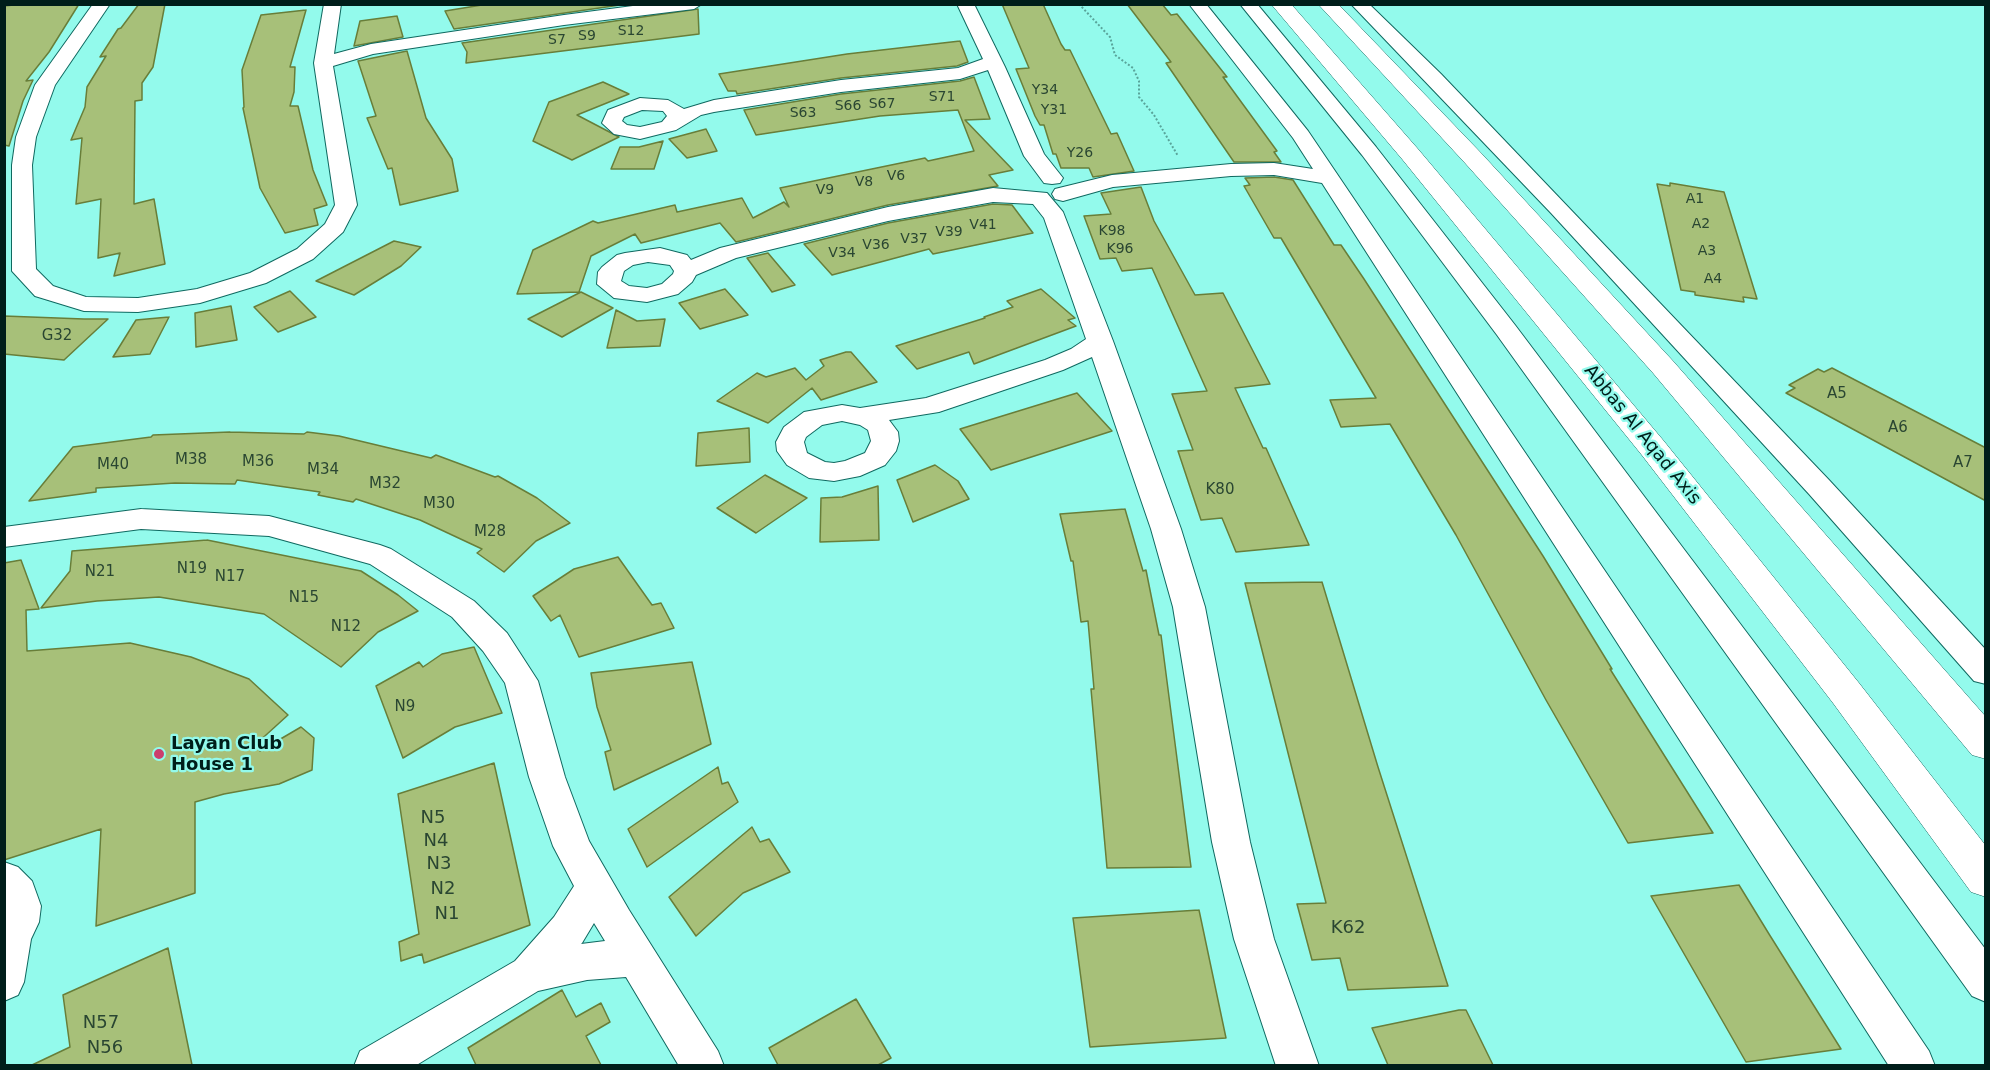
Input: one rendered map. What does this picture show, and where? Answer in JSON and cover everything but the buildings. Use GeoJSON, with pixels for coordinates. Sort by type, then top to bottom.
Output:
{"type":"FeatureCollection","features":[{"type":"Feature","properties":{"kind":"main road","name":"Abbas Al Aqad Axis"},"geometry":{"type":"LineString","coordinates":[[1280,4],[1394,136],[1637,428],[1846,693],[1986,879]]}},
{"type":"Feature","properties":{"kind":"main road"},"geometry":{"type":"LineString","coordinates":[[1327,4],[1473,158],[1664,367],[1986,744]]}},
{"type":"Feature","properties":{"kind":"main road"},"geometry":{"type":"LineString","coordinates":[[1927,676],[1986,708]]}},
{"type":"Feature","properties":{"kind":"street"},"geometry":{"type":"LineString","coordinates":[[102,4],[45,85],[26,137],[22,165],[24,271],[44,291],[84,304],[138,305],[200,296],[267,273],[305,254],[335,227],[346,205],[324,55],[333,4]]}},
{"type":"Feature","properties":{"kind":"street"},"geometry":{"type":"LineString","coordinates":[[324,55],[564,20],[694,4]]}},
{"type":"Feature","properties":{"kind":"street"},"geometry":{"type":"LineString","coordinates":[[965,4],[997,70],[1034,156],[1167,529],[1189,607],[1233,853],[1254,939],[1298,1065]]}},
{"type":"Feature","properties":{"kind":"street"},"geometry":{"type":"LineString","coordinates":[[1197,4],[1330,178],[1914,1065]]}},
{"type":"Feature","properties":{"kind":"street"},"geometry":{"type":"LineString","coordinates":[[1248,4],[1370,151],[1527,358],[1986,983]]}},
{"type":"Feature","properties":{"kind":"street"},"geometry":{"type":"LineString","coordinates":[[1359,4],[1434,78],[1567,217],[1819,486],[1986,672]]}},
{"type":"Feature","properties":{"kind":"street"},"geometry":{"type":"LineString","coordinates":[[669,114],[694,111],[714,105],[851,85],[997,70]]}},
{"type":"Feature","properties":{"kind":"street"},"geometry":{"type":"LineString","coordinates":[[678,264],[836,226],[993,195],[1046,191],[1188,173],[1260,168],[1289,162],[1312,152]]}},
{"type":"Feature","properties":{"kind":"street"},"geometry":{"type":"LineString","coordinates":[[1260,168],[1288,170],[1330,178]]}},
{"type":"Feature","properties":{"kind":"street"},"geometry":{"type":"LineString","coordinates":[[861,416],[930,406],[1054,364],[1080,354],[1100,341]]}},
{"type":"Feature","properties":{"kind":"street"},"geometry":{"type":"LineString","coordinates":[[1054,364],[1085,367],[1113,375]]}},
{"type":"Feature","properties":{"kind":"street"},"geometry":{"type":"LineString","coordinates":[[885,441],[930,406]]}},
{"type":"Feature","properties":{"kind":"street"},"geometry":{"type":"LineString","coordinates":[[842,412],[861,416],[878,424],[884,432],[885,441],[882,450],[874,459],[849,470],[819,471],[797,459],[791,451],[790,442],[794,433],[813,418],[842,412]]}},
{"type":"Feature","properties":{"kind":"street"},"geometry":{"type":"LineString","coordinates":[[4,537],[141,519],[269,526],[380,556],[463,609],[495,642],[521,681],[547,777],[572,846],[637,958],[704,1065]]}},
{"type":"Feature","properties":{"kind":"street"},"geometry":{"type":"LineString","coordinates":[[4,879],[18,892],[21,906],[19,922],[8,944],[4,982]]}},
{"type":"Feature","properties":{"kind":"street"},"geometry":{"type":"LineString","coordinates":[[375,1065],[529,974],[568,930],[595,887]]}},
{"type":"Feature","properties":{"kind":"street"},"geometry":{"type":"LineString","coordinates":[[529,974],[587,962],[637,958]]}},
{"type":"Feature","properties":{"kind":"path"},"geometry":{"type":"LineString","coordinates":[[1079,4],[1110,37],[1115,55],[1133,68],[1139,81],[1140,97],[1154,115],[1188,173]]}},
{"type":"Feature","properties":{"kind":"place","name":"Layan Club House 1"},"geometry":{"type":"Point","coordinates":[159,754]}}]}
